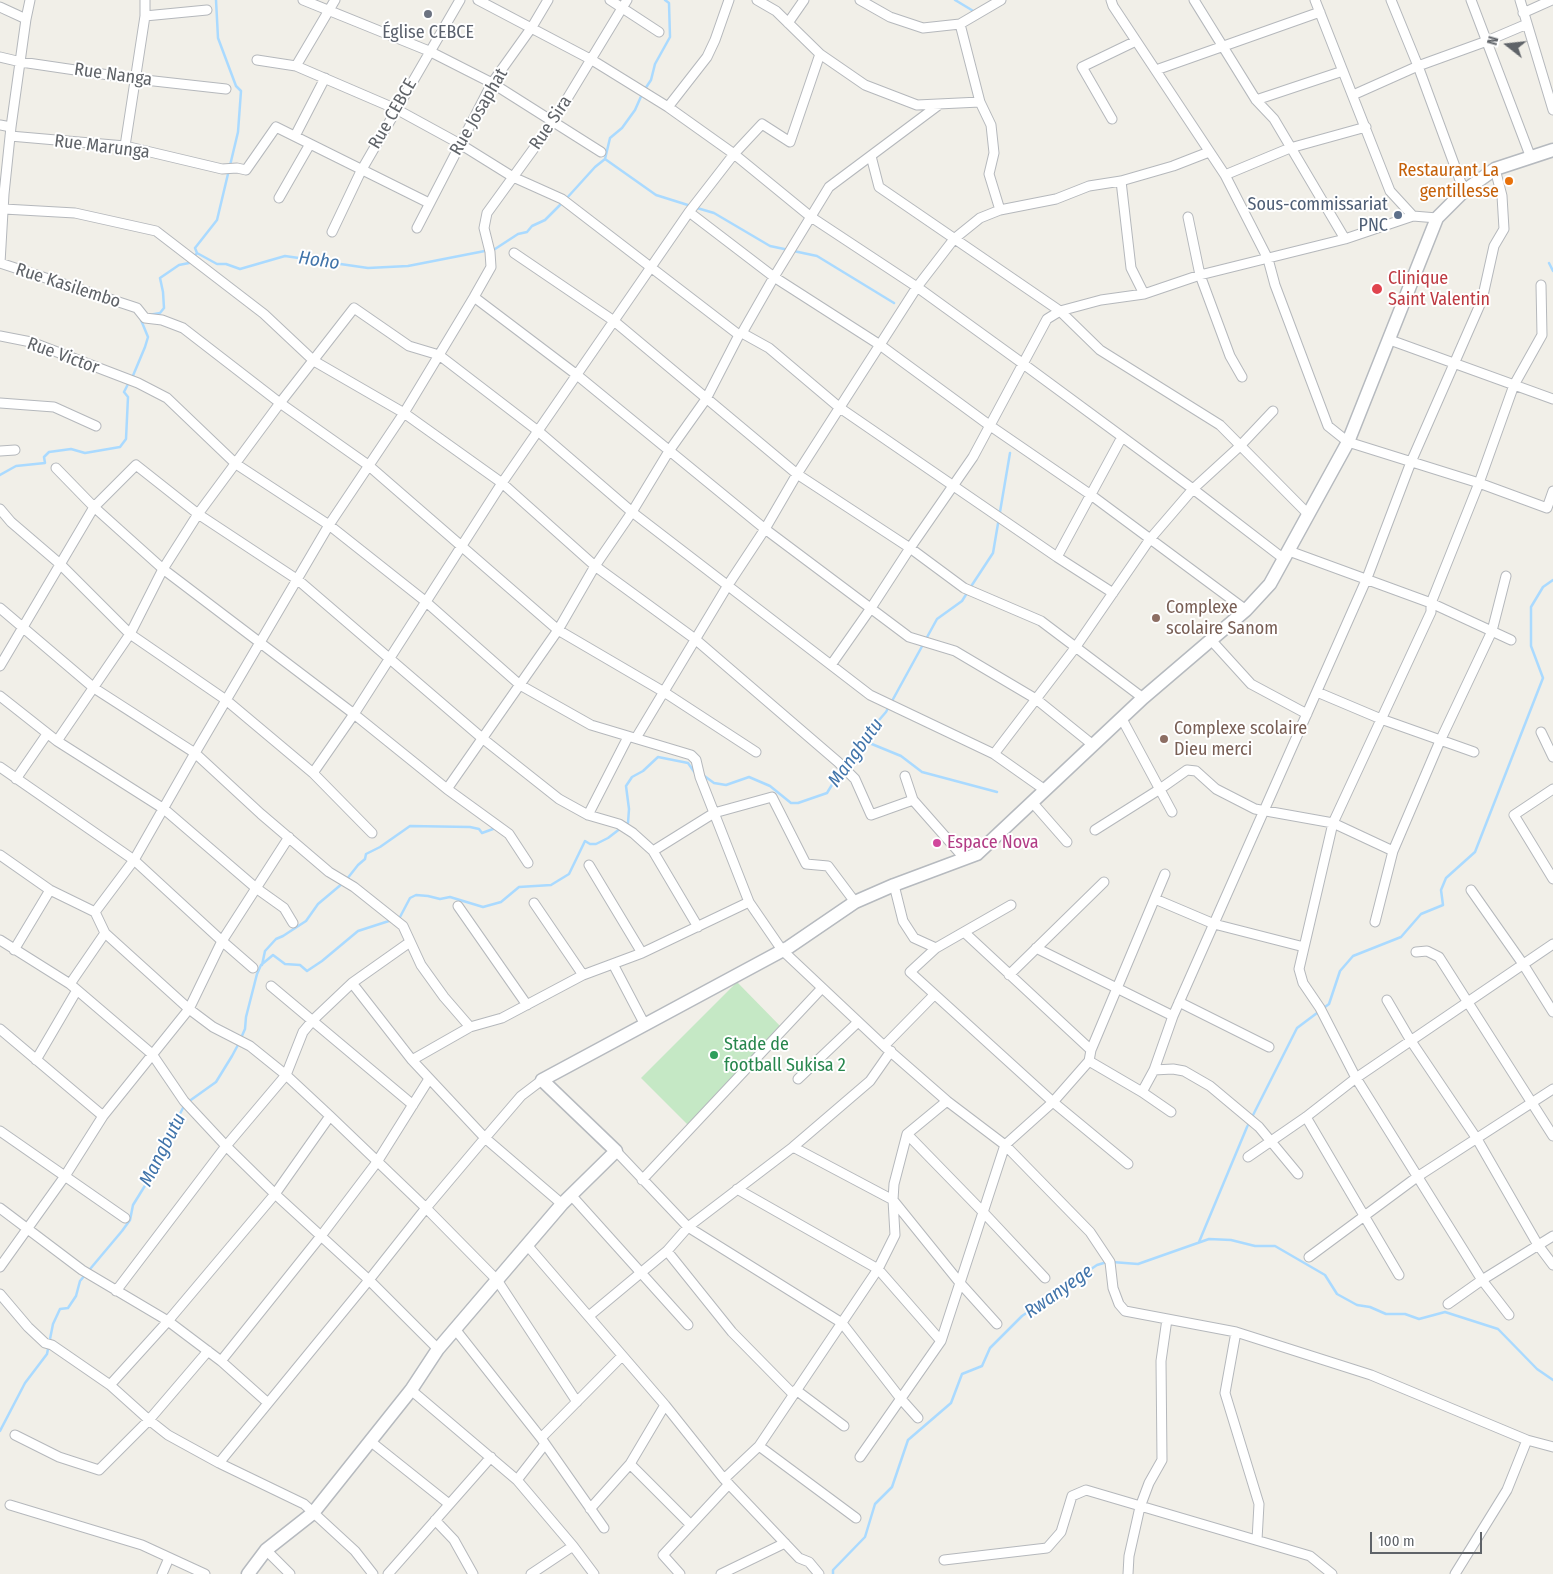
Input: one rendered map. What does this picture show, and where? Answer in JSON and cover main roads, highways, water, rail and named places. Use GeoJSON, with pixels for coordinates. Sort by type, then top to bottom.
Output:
{"type":"FeatureCollection","features":[{"type":"Feature","properties":{"kind":"waterway"},"geometry":{"type":"LineString","coordinates":[[197,253],[195,248],[217,220],[238,132],[241,91],[236,86],[218,38],[216,0]]}},
{"type":"Feature","properties":{"kind":"waterway","name":"Hoho"},"geometry":{"type":"LineString","coordinates":[[566,199],[595,167],[605,159],[610,138],[622,128],[635,110],[651,80],[655,64],[670,37],[669,3],[665,0]]}},
{"type":"Feature","properties":{"kind":"waterway"},"geometry":{"type":"LineString","coordinates":[[955,0],[975,12]]}},
{"type":"Feature","properties":{"kind":"waterway"},"geometry":{"type":"LineString","coordinates":[[605,159],[656,195],[691,206]]}},
{"type":"Feature","properties":{"kind":"waterway","name":"Hoho"},"geometry":{"type":"LineString","coordinates":[[197,253],[217,264],[226,264],[240,269],[285,256],[368,268],[408,266],[495,249],[545,220],[562,203]]}},
{"type":"Feature","properties":{"kind":"waterway"},"geometry":{"type":"LineString","coordinates":[[697,208],[714,213],[770,246],[817,256],[894,303]]}},
{"type":"Feature","properties":{"kind":"waterway","name":"Hoho"},"geometry":{"type":"LineString","coordinates":[[149,315],[160,313],[164,308],[160,278],[179,265],[189,263],[197,253]]}},
{"type":"Feature","properties":{"kind":"waterway"},"geometry":{"type":"LineString","coordinates":[[1549,263],[1553,271]]}},
{"type":"Feature","properties":{"kind":"waterway","name":"Hoho"},"geometry":{"type":"LineString","coordinates":[[132,378],[148,337],[141,320],[143,318]]}},
{"type":"Feature","properties":{"kind":"waterway","name":"Hoho"},"geometry":{"type":"LineString","coordinates":[[0,475],[16,466],[45,463],[44,457],[49,452],[71,449],[85,453],[120,447],[126,439],[128,397],[124,392],[129,382]]}},
{"type":"Feature","properties":{"kind":"waterway","name":"Mangbutu"},"geometry":{"type":"LineString","coordinates":[[970,588],[993,553],[1010,453]]}},
{"type":"Feature","properties":{"kind":"waterway"},"geometry":{"type":"LineString","coordinates":[[1199,1242],[1247,1127],[1297,1028],[1329,1004],[1340,971],[1353,956],[1401,937],[1421,914],[1443,905],[1441,890],[1446,878],[1475,852],[1543,678],[1531,646],[1531,607],[1543,587],[1553,580]]}},
{"type":"Feature","properties":{"kind":"waterway","name":"Mangbutu"},"geometry":{"type":"LineString","coordinates":[[844,765],[854,749],[886,712],[937,619],[962,601],[967,593]]}},
{"type":"Feature","properties":{"kind":"waterway"},"geometry":{"type":"LineString","coordinates":[[862,740],[901,756],[922,772],[997,792]]}},
{"type":"Feature","properties":{"kind":"waterway","name":"Mangbutu"},"geometry":{"type":"LineString","coordinates":[[625,825],[628,823],[629,809],[626,786],[632,777],[643,771],[658,757],[688,763],[695,773]]}},
{"type":"Feature","properties":{"kind":"waterway","name":"Mangbutu"},"geometry":{"type":"LineString","coordinates":[[703,775],[714,783],[726,785],[749,777],[770,786],[791,803],[798,803],[827,793],[841,770]]}},
{"type":"Feature","properties":{"kind":"waterway"},"geometry":{"type":"LineString","coordinates":[[347,879],[365,859],[366,854],[380,847],[410,826],[470,827],[479,829],[482,833],[493,829]]}},
{"type":"Feature","properties":{"kind":"waterway","name":"Mangbutu"},"geometry":{"type":"LineString","coordinates":[[397,918],[400,917],[410,898],[416,895],[440,899],[450,897],[483,907],[501,902],[519,887],[551,885],[569,874],[585,841],[590,844],[596,844],[621,828]]}},
{"type":"Feature","properties":{"kind":"waterway"},"geometry":{"type":"LineString","coordinates":[[262,965],[265,951],[276,939],[306,921],[318,904],[343,883]]}},
{"type":"Feature","properties":{"kind":"waterway","name":"Mangbutu"},"geometry":{"type":"LineString","coordinates":[[241,1038],[245,1029],[246,1017],[257,974],[261,965],[273,955],[285,964],[300,965],[307,971],[358,931],[392,920]]}},
{"type":"Feature","properties":{"kind":"waterway","name":"Mangbutu"},"geometry":{"type":"LineString","coordinates":[[188,1102],[216,1082],[239,1043]]}},
{"type":"Feature","properties":{"kind":"waterway","name":"Mangbutu"},"geometry":{"type":"LineString","coordinates":[[0,1431],[25,1383],[47,1354],[53,1324],[60,1309],[68,1308],[76,1296],[80,1281],[130,1220],[133,1205],[159,1163],[170,1133],[184,1106]]}},
{"type":"Feature","properties":{"kind":"waterway","name":"Rwanyege"},"geometry":{"type":"LineString","coordinates":[[1112,1262],[1138,1264],[1209,1239],[1231,1240],[1255,1246],[1275,1246],[1325,1275],[1337,1294],[1357,1305],[1370,1307],[1386,1314],[1405,1314],[1419,1319],[1445,1312],[1498,1329],[1537,1369],[1553,1380]]}},
{"type":"Feature","properties":{"kind":"waterway","name":"Rwanyege"},"geometry":{"type":"LineString","coordinates":[[833,1574],[833,1570],[865,1537],[875,1504],[892,1487],[908,1440],[951,1403],[962,1374],[982,1366],[990,1348],[1022,1316],[1097,1265],[1107,1262]]}},
{"type":"Feature","properties":{"kind":"place","name":"Église CEBCE"},"geometry":{"type":"Point","coordinates":[428,14]}},
{"type":"Feature","properties":{"kind":"place","name":"Restaurant La gentillesse"},"geometry":{"type":"Point","coordinates":[1509,181]}},
{"type":"Feature","properties":{"kind":"place","name":"Sous-commissariat PNC"},"geometry":{"type":"Point","coordinates":[1398,215]}},
{"type":"Feature","properties":{"kind":"place","name":"Clinique Saint Valentin"},"geometry":{"type":"Point","coordinates":[1377,289]}},
{"type":"Feature","properties":{"kind":"place","name":"Complexe scolaire Sanom"},"geometry":{"type":"Point","coordinates":[1156,618]}},
{"type":"Feature","properties":{"kind":"place","name":"Complexe scolaire Dieu merci"},"geometry":{"type":"Point","coordinates":[1164,739]}},
{"type":"Feature","properties":{"kind":"place","name":"Espace Nova"},"geometry":{"type":"Point","coordinates":[937,843]}},
{"type":"Feature","properties":{"kind":"place","name":"Stade de football Sukisa 2"},"geometry":{"type":"Point","coordinates":[714,1055]}}]}
